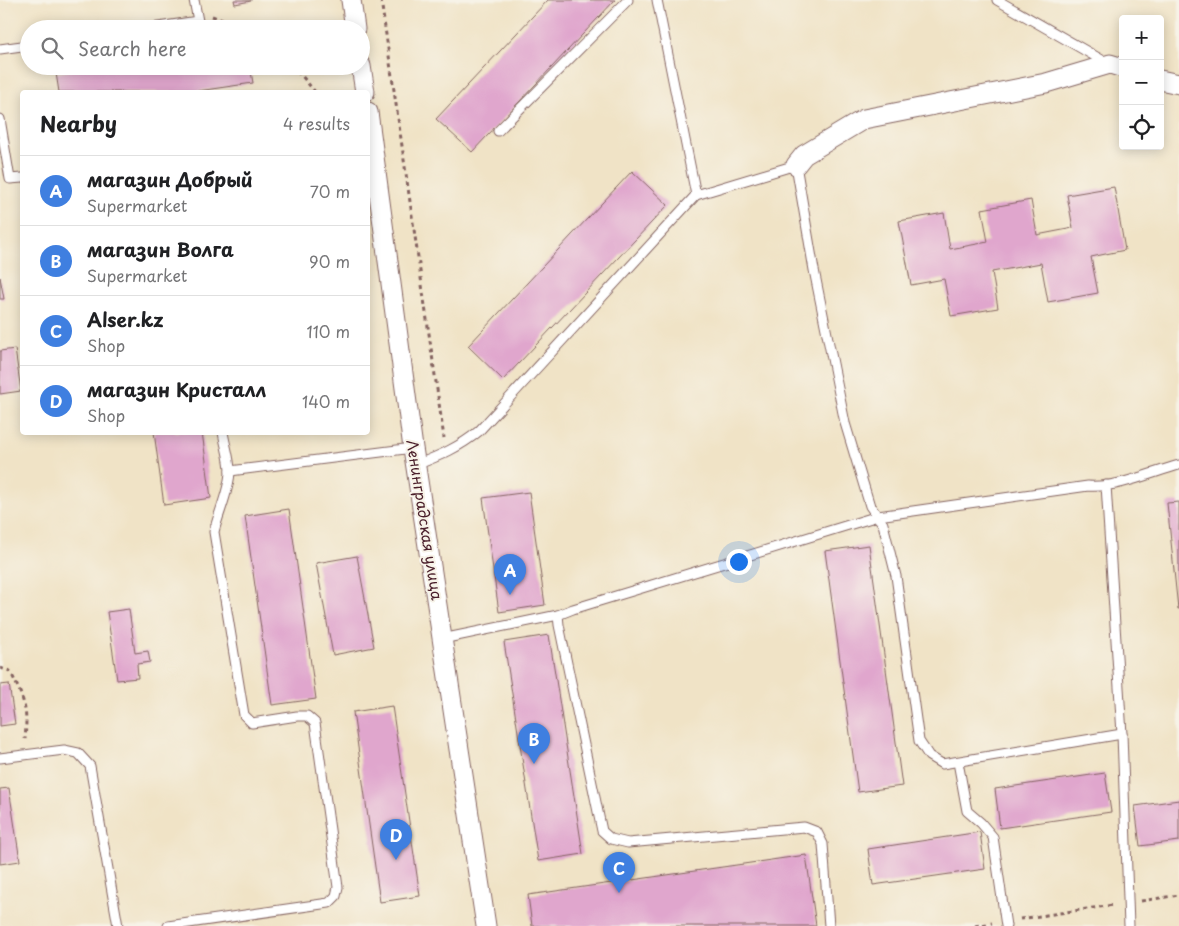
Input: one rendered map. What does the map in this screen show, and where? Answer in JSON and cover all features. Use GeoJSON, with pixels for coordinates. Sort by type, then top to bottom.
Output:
{"type":"FeatureCollection","features":[{"type":"Feature","properties":{"kind":"street"},"geometry":{"type":"LineString","coordinates":[[350,0],[353,20]]}},
{"type":"Feature","properties":{"kind":"street"},"geometry":{"type":"LineString","coordinates":[[796,164],[804,155],[864,120],[1046,83],[1116,66]]}},
{"type":"Feature","properties":{"kind":"street"},"geometry":{"type":"LineString","coordinates":[[361,75],[364,90]]}},
{"type":"Feature","properties":{"kind":"street"},"geometry":{"type":"LineString","coordinates":[[1164,81],[1179,84]]}},
{"type":"Feature","properties":{"kind":"street","name":"Ленинградская улица"},"geometry":{"type":"LineString","coordinates":[[370,136],[414,456],[486,926]]}},
{"type":"Feature","properties":{"kind":"lane"},"geometry":{"type":"LineString","coordinates":[[194,0],[198,20]]}},
{"type":"Feature","properties":{"kind":"lane"},"geometry":{"type":"LineString","coordinates":[[498,131],[628,0]]}},
{"type":"Feature","properties":{"kind":"lane"},"geometry":{"type":"LineString","coordinates":[[657,0],[696,195]]}},
{"type":"Feature","properties":{"kind":"lane"},"geometry":{"type":"LineString","coordinates":[[997,0],[1116,66]]}},
{"type":"Feature","properties":{"kind":"lane"},"geometry":{"type":"LineString","coordinates":[[0,49],[20,46]]}},
{"type":"Feature","properties":{"kind":"lane"},"geometry":{"type":"LineString","coordinates":[[0,119],[10,179]]}},
{"type":"Feature","properties":{"kind":"lane"},"geometry":{"type":"LineString","coordinates":[[230,472],[446,453],[468,441],[479,432],[696,195],[796,164],[814,270],[845,423],[870,506],[883,524],[896,576],[919,741],[929,756],[942,764],[1122,734]]}},
{"type":"Feature","properties":{"kind":"lane"},"geometry":{"type":"LineString","coordinates":[[0,181],[20,178]]}},
{"type":"Feature","properties":{"kind":"lane"},"geometry":{"type":"LineString","coordinates":[[168,926],[329,904],[336,896],[338,887],[314,723],[307,716],[297,716],[252,723],[244,715],[214,532],[218,514],[228,487],[230,472],[224,435]]}},
{"type":"Feature","properties":{"kind":"lane"},"geometry":{"type":"LineString","coordinates":[[442,639],[558,615],[573,608],[878,516],[1106,485],[1179,465]]}},
{"type":"Feature","properties":{"kind":"lane"},"geometry":{"type":"LineString","coordinates":[[1106,485],[1122,734],[1130,926]]}},
{"type":"Feature","properties":{"kind":"lane"},"geometry":{"type":"LineString","coordinates":[[558,615],[602,831],[611,839],[628,843],[804,827],[817,832],[823,844],[829,926]]}},
{"type":"Feature","properties":{"kind":"lane"},"geometry":{"type":"LineString","coordinates":[[0,758],[64,750],[78,753],[90,766],[118,926]]}},
{"type":"Feature","properties":{"kind":"lane"},"geometry":{"type":"LineString","coordinates":[[958,762],[967,811],[993,837],[1006,924]]}},
{"type":"Feature","properties":{"kind":"path"},"geometry":{"type":"LineString","coordinates":[[381,0],[446,453]]}},
{"type":"Feature","properties":{"kind":"path"},"geometry":{"type":"LineString","coordinates":[[196,10],[222,20]]}},
{"type":"Feature","properties":{"kind":"path"},"geometry":{"type":"LineString","coordinates":[[301,75],[313,90]]}},
{"type":"Feature","properties":{"kind":"path"},"geometry":{"type":"LineString","coordinates":[[0,668],[10,672],[24,698],[27,722],[24,755]]}},
{"type":"Feature","properties":{"kind":"path"},"geometry":{"type":"LineString","coordinates":[[975,926],[1006,924],[1179,895]]}},
{"type":"Feature","properties":{"kind":"building"},"geometry":{"type":"Polygon","coordinates":[[[234,0],[251,0],[251,1],[235,4],[234,0]]]}},
{"type":"Feature","properties":{"kind":"building"},"geometry":{"type":"Polygon","coordinates":[[[548,0],[615,0],[472,152],[436,119],[548,0]]]}},
{"type":"Feature","properties":{"kind":"building"},"geometry":{"type":"Polygon","coordinates":[[[56,75],[252,75],[253,83],[205,90],[59,90],[56,75]]]}},
{"type":"Feature","properties":{"kind":"building"},"geometry":{"type":"Polygon","coordinates":[[[632,171],[668,205],[503,380],[468,346],[632,171]]]}},
{"type":"Feature","properties":{"kind":"building"},"geometry":{"type":"Polygon","coordinates":[[[1114,187],[1125,250],[1091,257],[1098,293],[1048,302],[1041,263],[992,272],[998,308],[951,316],[944,279],[911,285],[899,221],[944,213],[950,249],[988,242],[982,209],[1031,200],[1037,235],[1073,228],[1067,195],[1114,187]]]}},
{"type":"Feature","properties":{"kind":"building"},"geometry":{"type":"Polygon","coordinates":[[[0,277],[4,299],[0,299],[0,277]]]}},
{"type":"Feature","properties":{"kind":"building"},"geometry":{"type":"Polygon","coordinates":[[[15,349],[20,391],[0,394],[0,351],[15,349]]]}},
{"type":"Feature","properties":{"kind":"building"},"geometry":{"type":"Polygon","coordinates":[[[154,435],[202,435],[211,498],[164,505],[154,435]]]}},
{"type":"Feature","properties":{"kind":"building"},"geometry":{"type":"Polygon","coordinates":[[[529,492],[545,605],[499,612],[483,498],[529,492]]]}},
{"type":"Feature","properties":{"kind":"building"},"geometry":{"type":"Polygon","coordinates":[[[1179,502],[1179,609],[1178,609],[1167,503],[1179,502]]]}},
{"type":"Feature","properties":{"kind":"building"},"geometry":{"type":"Polygon","coordinates":[[[289,509],[316,699],[272,705],[245,516],[289,509]]]}},
{"type":"Feature","properties":{"kind":"building"},"geometry":{"type":"Polygon","coordinates":[[[869,545],[902,786],[858,792],[825,551],[869,545]]]}},
{"type":"Feature","properties":{"kind":"building"},"geometry":{"type":"Polygon","coordinates":[[[357,556],[374,647],[333,655],[316,563],[357,556]]]}},
{"type":"Feature","properties":{"kind":"building"},"geometry":{"type":"Polygon","coordinates":[[[129,609],[135,653],[148,651],[150,662],[137,664],[138,678],[117,680],[107,612],[129,609]]]}},
{"type":"Feature","properties":{"kind":"building"},"geometry":{"type":"Polygon","coordinates":[[[549,635],[583,854],[538,861],[504,642],[549,635]]]}},
{"type":"Feature","properties":{"kind":"building"},"geometry":{"type":"Polygon","coordinates":[[[9,684],[15,724],[0,726],[0,685],[9,684]]]}},
{"type":"Feature","properties":{"kind":"building"},"geometry":{"type":"Polygon","coordinates":[[[392,706],[420,896],[380,902],[353,712],[392,706]]]}},
{"type":"Feature","properties":{"kind":"building"},"geometry":{"type":"Polygon","coordinates":[[[1105,773],[1111,812],[1000,828],[995,789],[1105,773]]]}},
{"type":"Feature","properties":{"kind":"building"},"geometry":{"type":"Polygon","coordinates":[[[9,788],[20,861],[0,864],[0,789],[9,788]]]}},
{"type":"Feature","properties":{"kind":"building"},"geometry":{"type":"Polygon","coordinates":[[[1179,800],[1179,841],[1140,846],[1135,806],[1179,800]]]}},
{"type":"Feature","properties":{"kind":"building"},"geometry":{"type":"Polygon","coordinates":[[[980,832],[985,869],[873,885],[868,849],[980,832]]]}},
{"type":"Feature","properties":{"kind":"building"},"geometry":{"type":"Polygon","coordinates":[[[806,855],[816,926],[532,926],[528,895],[806,855]]]}},
{"type":"Feature","properties":{"kind":"place","name":"магазин Добрый"},"geometry":{"type":"Point","coordinates":[510,595]}},
{"type":"Feature","properties":{"kind":"place","name":"магазин Волга"},"geometry":{"type":"Point","coordinates":[534,764]}},
{"type":"Feature","properties":{"kind":"place","name":"магазин Кристалл"},"geometry":{"type":"Point","coordinates":[396,860]}},
{"type":"Feature","properties":{"kind":"place","name":"Alser.kz"},"geometry":{"type":"Point","coordinates":[619,893]}}]}
